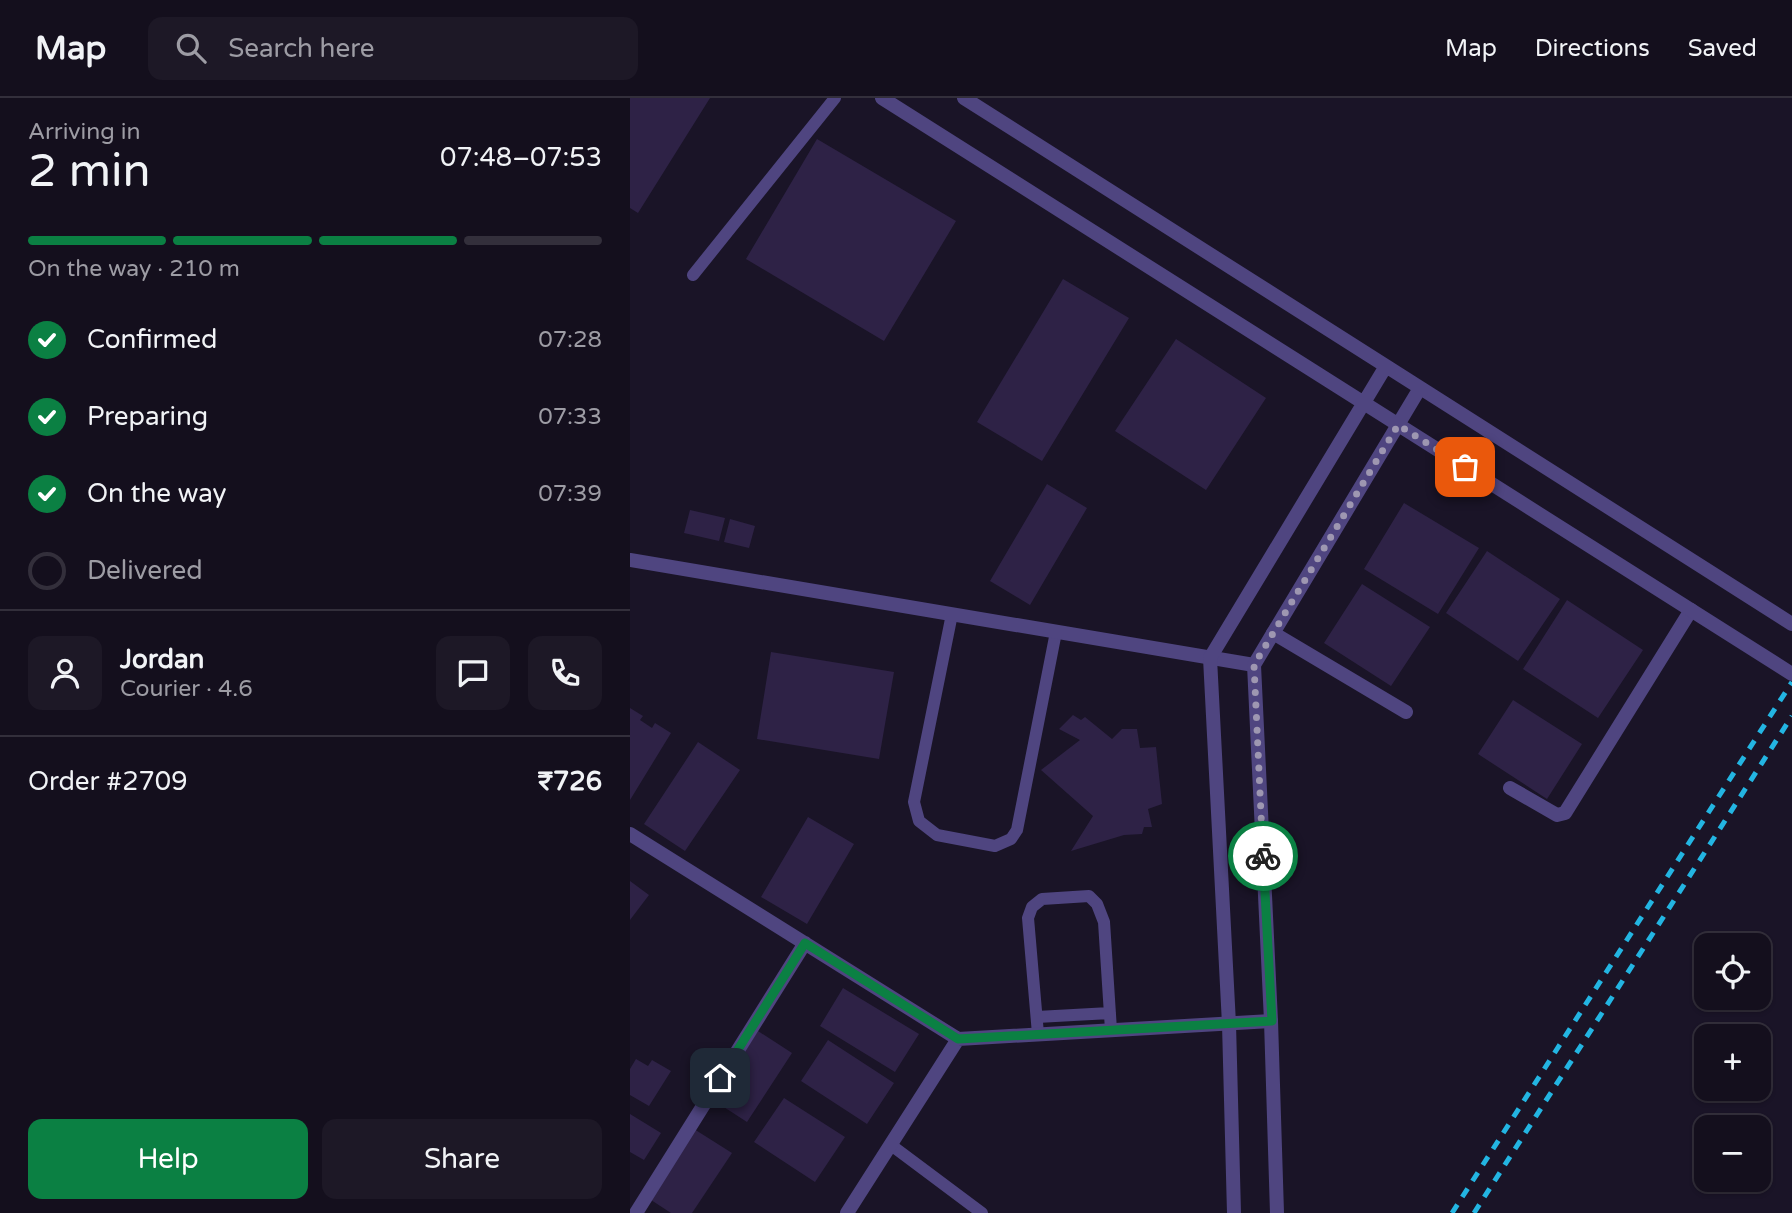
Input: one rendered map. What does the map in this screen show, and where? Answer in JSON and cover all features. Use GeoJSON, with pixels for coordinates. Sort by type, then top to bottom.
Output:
{"type":"FeatureCollection","features":[{"type":"Feature","properties":{"kind":"street"},"geometry":{"type":"LineString","coordinates":[[882,98],[1792,674]]}},
{"type":"Feature","properties":{"kind":"street"},"geometry":{"type":"LineString","coordinates":[[964,98],[1792,624]]}},
{"type":"Feature","properties":{"kind":"street"},"geometry":{"type":"LineString","coordinates":[[1234,1213],[1229,1024],[1210,658],[1386,366]]}},
{"type":"Feature","properties":{"kind":"street"},"geometry":{"type":"LineString","coordinates":[[1277,1213],[1272,1021],[1254,665],[1420,388]]}},
{"type":"Feature","properties":{"kind":"street"},"geometry":{"type":"LineString","coordinates":[[630,560],[1254,665]]}},
{"type":"Feature","properties":{"kind":"street"},"geometry":{"type":"LineString","coordinates":[[1510,788],[1557,815],[1565,813],[1691,610]]}},
{"type":"Feature","properties":{"kind":"street"},"geometry":{"type":"LineString","coordinates":[[1273,634],[1406,712]]}},
{"type":"Feature","properties":{"kind":"street"},"geometry":{"type":"LineString","coordinates":[[630,834],[958,1039],[1272,1021]]}},
{"type":"Feature","properties":{"kind":"street"},"geometry":{"type":"LineString","coordinates":[[636,1213],[805,943]]}},
{"type":"Feature","properties":{"kind":"street"},"geometry":{"type":"LineString","coordinates":[[847,1213],[958,1039]]}},
{"type":"Feature","properties":{"kind":"lane"},"geometry":{"type":"LineString","coordinates":[[693,275],[835,98]]}},
{"type":"Feature","properties":{"kind":"lane"},"geometry":{"type":"LineString","coordinates":[[953,614],[914,802],[919,821],[937,835],[995,846],[1011,839],[1017,830],[1056,632]]}},
{"type":"Feature","properties":{"kind":"lane"},"geometry":{"type":"LineString","coordinates":[[1038,1034],[1028,918],[1032,907],[1042,899],[1088,896],[1097,904],[1104,922],[1111,1030]]}},
{"type":"Feature","properties":{"kind":"lane"},"geometry":{"type":"LineString","coordinates":[[1037,1017],[1110,1013]]}},
{"type":"Feature","properties":{"kind":"lane"},"geometry":{"type":"LineString","coordinates":[[891,1144],[982,1213]]}},
{"type":"Feature","properties":{"kind":"building"},"geometry":{"type":"Polygon","coordinates":[[[630,98],[710,98],[638,213],[630,208],[630,98]]]}},
{"type":"Feature","properties":{"kind":"building"},"geometry":{"type":"Polygon","coordinates":[[[817,139],[956,221],[884,341],[746,259],[817,139]]]}},
{"type":"Feature","properties":{"kind":"building"},"geometry":{"type":"Polygon","coordinates":[[[1063,279],[1129,318],[1042,461],[977,422],[1063,279]]]}},
{"type":"Feature","properties":{"kind":"building"},"geometry":{"type":"Polygon","coordinates":[[[1176,339],[1266,398],[1206,490],[1115,431],[1176,339]]]}},
{"type":"Feature","properties":{"kind":"building"},"geometry":{"type":"Polygon","coordinates":[[[1047,484],[1087,508],[1030,605],[990,581],[1047,484]]]}},
{"type":"Feature","properties":{"kind":"building"},"geometry":{"type":"Polygon","coordinates":[[[1404,503],[1479,548],[1438,614],[1364,569],[1404,503]]]}},
{"type":"Feature","properties":{"kind":"building"},"geometry":{"type":"Polygon","coordinates":[[[690,510],[725,518],[719,541],[684,533],[690,510]]]}},
{"type":"Feature","properties":{"kind":"building"},"geometry":{"type":"Polygon","coordinates":[[[730,519],[755,526],[749,548],[724,542],[730,519]]]}},
{"type":"Feature","properties":{"kind":"building"},"geometry":{"type":"Polygon","coordinates":[[[1487,551],[1560,599],[1518,661],[1446,613],[1487,551]]]}},
{"type":"Feature","properties":{"kind":"building"},"geometry":{"type":"Polygon","coordinates":[[[1362,584],[1430,627],[1391,686],[1324,643],[1362,584]]]}},
{"type":"Feature","properties":{"kind":"building"},"geometry":{"type":"Polygon","coordinates":[[[1567,600],[1643,650],[1598,718],[1523,669],[1567,600]]]}},
{"type":"Feature","properties":{"kind":"building"},"geometry":{"type":"Polygon","coordinates":[[[771,652],[894,672],[879,759],[757,739],[771,652]]]}},
{"type":"Feature","properties":{"kind":"building"},"geometry":{"type":"Polygon","coordinates":[[[1513,700],[1582,744],[1547,799],[1478,754],[1513,700]]]}},
{"type":"Feature","properties":{"kind":"building"},"geometry":{"type":"Polygon","coordinates":[[[630,708],[643,716],[640,720],[652,728],[655,723],[671,733],[630,800],[630,708]]]}},
{"type":"Feature","properties":{"kind":"building"},"geometry":{"type":"Polygon","coordinates":[[[1073,715],[1081,720],[1085,717],[1112,739],[1122,729],[1137,729],[1140,748],[1156,747],[1162,804],[1148,809],[1152,827],[1144,827],[1142,834],[1124,835],[1071,851],[1093,816],[1041,770],[1080,740],[1059,729],[1073,715]]]}},
{"type":"Feature","properties":{"kind":"building"},"geometry":{"type":"Polygon","coordinates":[[[698,742],[740,770],[685,851],[644,824],[698,742]]]}},
{"type":"Feature","properties":{"kind":"building"},"geometry":{"type":"Polygon","coordinates":[[[808,817],[854,844],[807,924],[761,897],[808,817]]]}},
{"type":"Feature","properties":{"kind":"building"},"geometry":{"type":"Polygon","coordinates":[[[630,881],[649,895],[630,920],[630,881]]]}},
{"type":"Feature","properties":{"kind":"building"},"geometry":{"type":"Polygon","coordinates":[[[843,988],[919,1034],[895,1072],[820,1026],[843,988]]]}},
{"type":"Feature","properties":{"kind":"building"},"geometry":{"type":"Polygon","coordinates":[[[758,1031],[792,1053],[747,1122],[713,1100],[758,1031]]]}},
{"type":"Feature","properties":{"kind":"building"},"geometry":{"type":"Polygon","coordinates":[[[828,1040],[894,1083],[867,1124],[801,1081],[828,1040]]]}},
{"type":"Feature","properties":{"kind":"building"},"geometry":{"type":"Polygon","coordinates":[[[636,1059],[648,1066],[652,1060],[671,1071],[649,1106],[630,1095],[630,1069],[636,1059]]]}},
{"type":"Feature","properties":{"kind":"building"},"geometry":{"type":"Polygon","coordinates":[[[784,1098],[845,1137],[815,1182],[754,1142],[784,1098]]]}},
{"type":"Feature","properties":{"kind":"building"},"geometry":{"type":"Polygon","coordinates":[[[630,1114],[661,1133],[644,1160],[630,1152],[630,1114]]]}},
{"type":"Feature","properties":{"kind":"building"},"geometry":{"type":"Polygon","coordinates":[[[694,1129],[732,1153],[692,1213],[671,1213],[648,1198],[694,1129]]]}},
{"type":"Feature","properties":{"kind":"railway"},"geometry":{"type":"LineString","coordinates":[[1452,1213],[1792,682]]}},
{"type":"Feature","properties":{"kind":"railway"},"geometry":{"type":"LineString","coordinates":[[1474,1213],[1792,716]]}},
{"type":"Feature","properties":{"kind":"way so far"},"geometry":{"type":"LineString","coordinates":[[1263,856],[1254,665],[1398,425],[1465,467]]}},
{"type":"Feature","properties":{"kind":"route"},"geometry":{"type":"LineString","coordinates":[[720,1078],[805,943],[958,1039],[1272,1021],[1263,856]]}}]}
